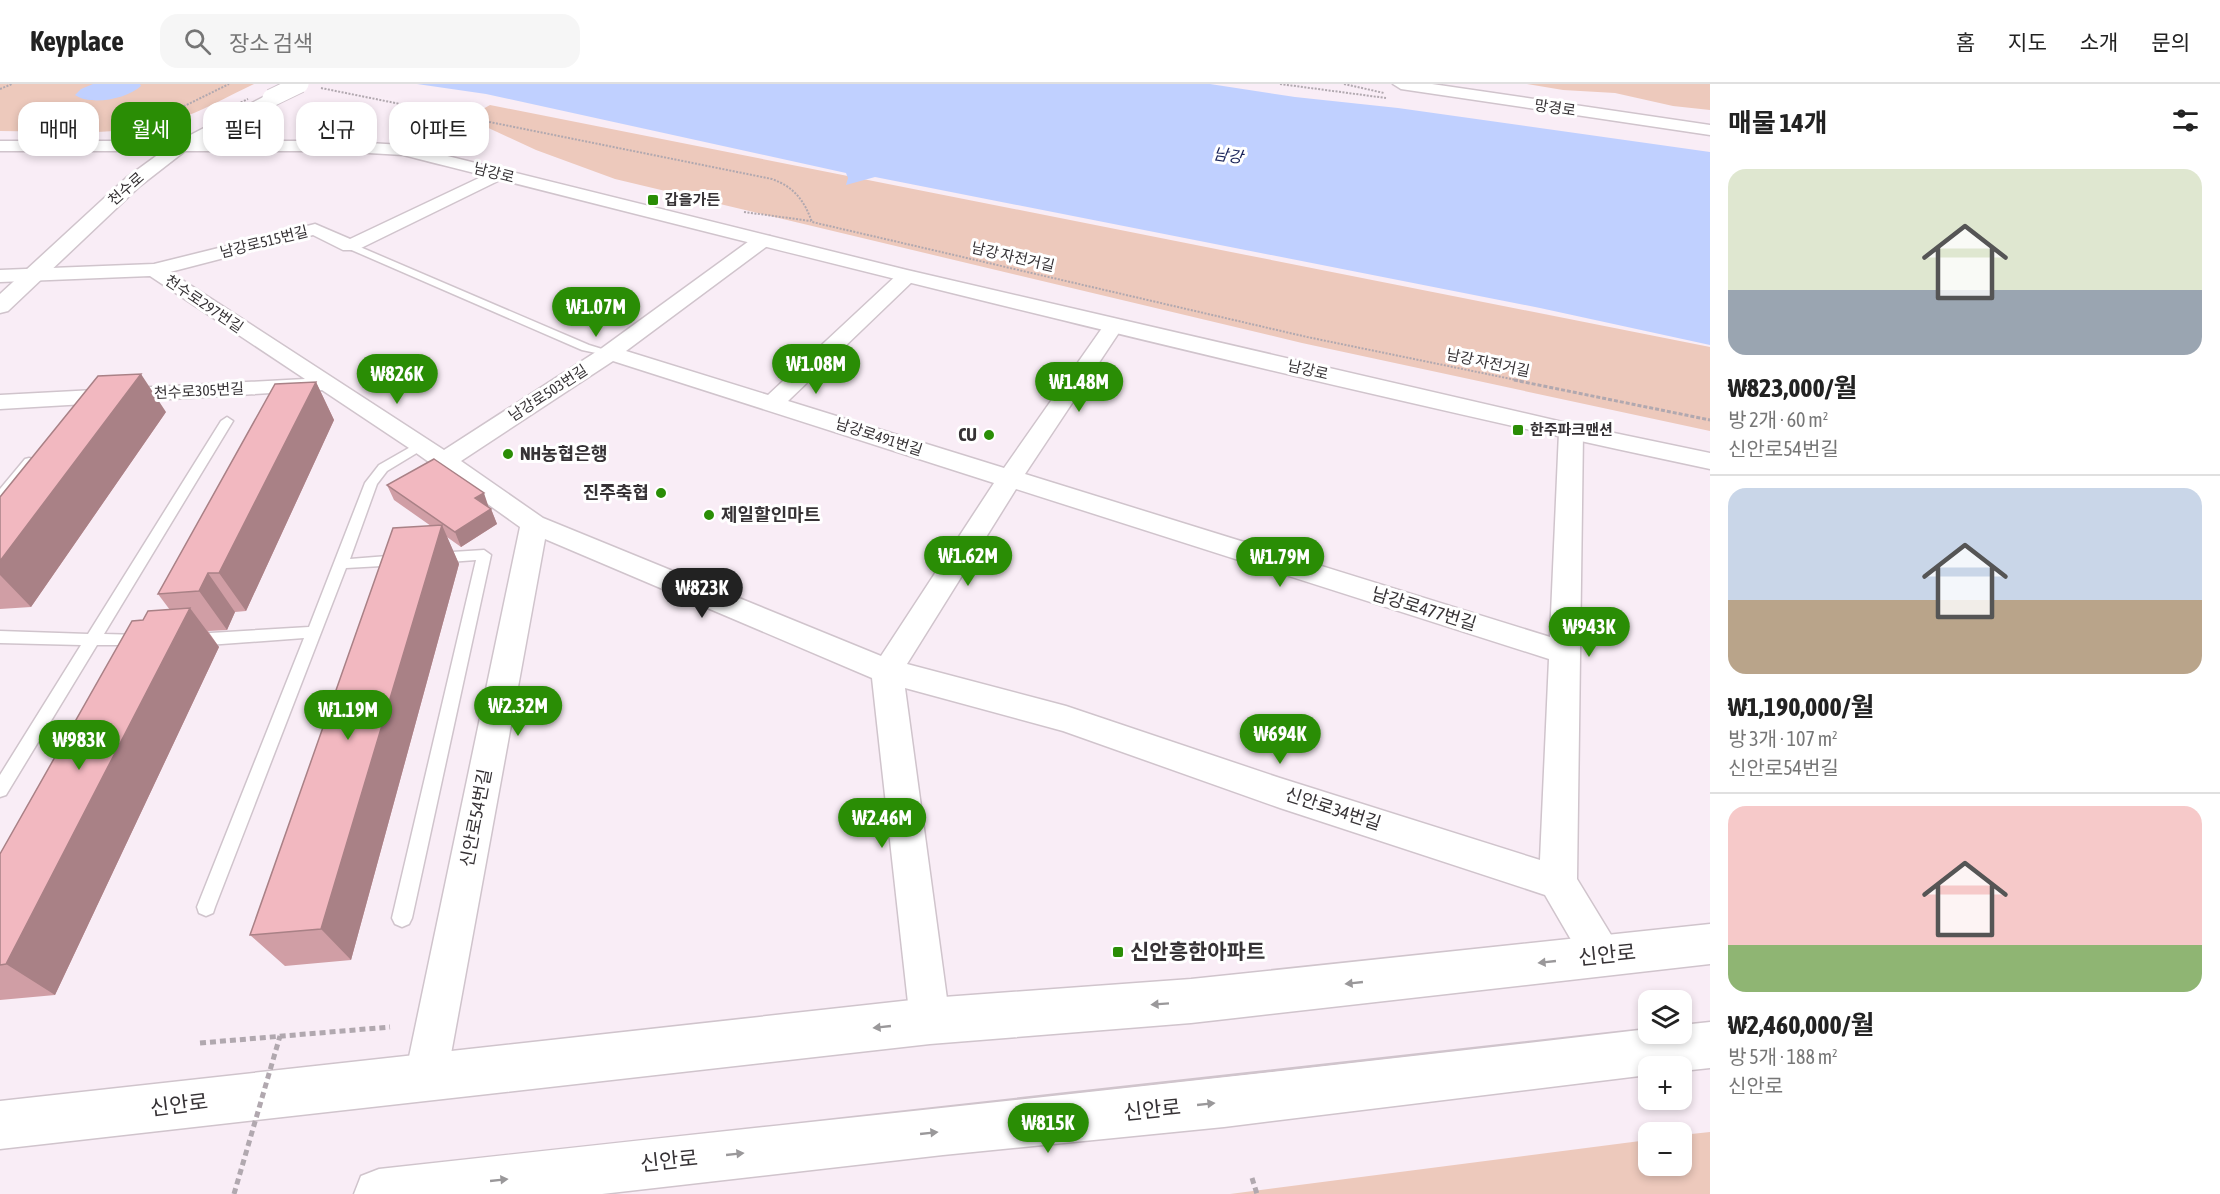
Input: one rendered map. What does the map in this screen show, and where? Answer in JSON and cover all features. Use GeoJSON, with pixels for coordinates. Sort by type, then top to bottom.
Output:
{"type":"FeatureCollection","features":[{"type":"Feature","properties":{"kind":"street","name":"천수로"},"geometry":{"type":"LineString","coordinates":[[254,102],[300,84]]}},
{"type":"Feature","properties":{"kind":"street","name":"망경로"},"geometry":{"type":"LineString","coordinates":[[1401,84],[1710,130]]}},
{"type":"Feature","properties":{"kind":"street"},"geometry":{"type":"LineString","coordinates":[[262,99],[264,110],[252,120],[258,133],[296,140]]}},
{"type":"Feature","properties":{"kind":"street"},"geometry":{"type":"LineString","coordinates":[[99,140],[182,131],[203,123]]}},
{"type":"Feature","properties":{"kind":"street","name":"천수로"},"geometry":{"type":"LineString","coordinates":[[191,139],[203,129]]}},
{"type":"Feature","properties":{"kind":"street","name":"남강로"},"geometry":{"type":"LineString","coordinates":[[191,147],[296,146]]}},
{"type":"Feature","properties":{"kind":"street","name":"남강로"},"geometry":{"type":"LineString","coordinates":[[1,147],[18,147]]}},
{"type":"Feature","properties":{"kind":"street","name":"남강로"},"geometry":{"type":"LineString","coordinates":[[377,148],[404,150],[907,276],[1570,432],[1710,461]]}},
{"type":"Feature","properties":{"kind":"street","name":"천수로"},"geometry":{"type":"LineString","coordinates":[[0,306],[133,182],[168,156]]}},
{"type":"Feature","properties":{"kind":"street"},"geometry":{"type":"LineString","coordinates":[[350,246],[498,174]]}},
{"type":"Feature","properties":{"kind":"street","name":"남강로515번길"},"geometry":{"type":"LineString","coordinates":[[154,270],[315,229],[350,246]]}},
{"type":"Feature","properties":{"kind":"street","name":"남강로503번길"},"geometry":{"type":"LineString","coordinates":[[433,452],[610,353],[762,240]]}},
{"type":"Feature","properties":{"kind":"street","name":"천수로297번길"},"geometry":{"type":"LineString","coordinates":[[0,276],[154,270],[326,385]]}},
{"type":"Feature","properties":{"kind":"street"},"geometry":{"type":"LineString","coordinates":[[773,403],[907,276]]}},
{"type":"Feature","properties":{"kind":"street"},"geometry":{"type":"LineString","coordinates":[[930,1021],[887,671],[1010,478],[1114,325]]}},
{"type":"Feature","properties":{"kind":"street","name":"남강로491번길"},"geometry":{"type":"LineString","coordinates":[[610,353],[1010,478]]}},
{"type":"Feature","properties":{"kind":"street"},"geometry":{"type":"LineString","coordinates":[[326,385],[433,452],[534,524],[887,671]]}},
{"type":"Feature","properties":{"kind":"street","name":"천수로305번길"},"geometry":{"type":"LineString","coordinates":[[0,402],[326,385]]}},
{"type":"Feature","properties":{"kind":"street"},"geometry":{"type":"LineString","coordinates":[[1570,432],[1558,882],[1602,956]]}},
{"type":"Feature","properties":{"kind":"street","name":"남강로477번길"},"geometry":{"type":"LineString","coordinates":[[1010,478],[1564,653]]}},
{"type":"Feature","properties":{"kind":"street","name":"신안로54번길"},"geometry":{"type":"LineString","coordinates":[[426,1076],[534,524]]}},
{"type":"Feature","properties":{"kind":"street","name":"신안로34번길"},"geometry":{"type":"LineString","coordinates":[[887,671],[1066,719],[1280,793],[1558,882]]}},
{"type":"Feature","properties":{"kind":"street","name":"신안로"},"geometry":{"type":"LineString","coordinates":[[0,1125],[930,1021],[1191,1001],[1710,944]]}},
{"type":"Feature","properties":{"kind":"street","name":"신안로"},"geometry":{"type":"LineString","coordinates":[[378,1194],[931,1132],[1224,1102],[1710,1045]]}},
{"type":"Feature","properties":{"kind":"lane"},"geometry":{"type":"LineString","coordinates":[[350,246],[586,348],[610,353]]}},
{"type":"Feature","properties":{"kind":"lane"},"geometry":{"type":"LineString","coordinates":[[0,790],[227,421]]}},
{"type":"Feature","properties":{"kind":"lane"},"geometry":{"type":"LineString","coordinates":[[206,907],[371,483],[383,468],[433,452]]}},
{"type":"Feature","properties":{"kind":"lane"},"geometry":{"type":"LineString","coordinates":[[0,497],[36,453]]}},
{"type":"Feature","properties":{"kind":"lane"},"geometry":{"type":"LineString","coordinates":[[341,564],[484,555],[402,918]]}},
{"type":"Feature","properties":{"kind":"lane"},"geometry":{"type":"LineString","coordinates":[[180,641],[313,632]]}},
{"type":"Feature","properties":{"kind":"lane"},"geometry":{"type":"LineString","coordinates":[[0,637],[158,641]]}},
{"type":"Feature","properties":{"kind":"path"},"geometry":{"type":"LineString","coordinates":[[0,89],[12,84]]}},
{"type":"Feature","properties":{"kind":"path"},"geometry":{"type":"LineString","coordinates":[[191,103],[229,84]]}},
{"type":"Feature","properties":{"kind":"path","name":"남강 자전거길"},"geometry":{"type":"LineString","coordinates":[[332,90],[772,179],[793,188],[801,198],[812,222],[1307,337],[1710,420]]}},
{"type":"Feature","properties":{"kind":"path"},"geometry":{"type":"LineString","coordinates":[[238,102],[246,95]]}},
{"type":"Feature","properties":{"kind":"path"},"geometry":{"type":"LineString","coordinates":[[254,102],[262,99]]}},
{"type":"Feature","properties":{"kind":"path"},"geometry":{"type":"LineString","coordinates":[[200,1043],[390,1027]]}},
{"type":"Feature","properties":{"kind":"path"},"geometry":{"type":"LineString","coordinates":[[234,1194],[280,1036]]}},
{"type":"Feature","properties":{"kind":"path"},"geometry":{"type":"LineString","coordinates":[[1252,1178],[1257,1194]]}},
{"type":"Feature","properties":{"kind":"shaded area"},"geometry":{"type":"Polygon","coordinates":[[[0,84],[254,84],[219,102],[203,102],[203,109],[191,114],[191,102],[111,102],[110,131],[99,131],[99,102],[18,102],[18,131],[0,131],[0,84]]]}},
{"type":"Feature","properties":{"kind":"shaded area"},"geometry":{"type":"Polygon","coordinates":[[[1527,84],[1710,84],[1710,110],[1673,106],[1615,93],[1563,90],[1527,84]]]}},
{"type":"Feature","properties":{"kind":"shaded area"},"geometry":{"type":"Polygon","coordinates":[[[489,106],[1710,347],[1710,431],[1302,343],[615,179],[536,150],[489,128],[489,106]]]}},
{"type":"Feature","properties":{"kind":"shaded area"},"geometry":{"type":"Polygon","coordinates":[[[1710,1132],[1710,1194],[1230,1194],[1638,1141],[1638,1176],[1692,1176],[1692,1134],[1710,1132]]]}},
{"type":"Feature","properties":{"kind":"water"},"geometry":{"type":"Polygon","coordinates":[[[93,84],[140,84],[141,86],[135,91],[109,99],[90,100],[75,95],[81,89],[93,84]]]}},
{"type":"Feature","properties":{"kind":"water","name":"남강"},"geometry":{"type":"Polygon","coordinates":[[[417,84],[1210,84],[1710,152],[1710,345],[1540,308],[875,177],[846,185],[848,178],[846,173],[486,94],[417,84]]]}},
{"type":"Feature","properties":{"kind":"building"},"geometry":{"type":"Polygon","coordinates":[[[141,374],[0,561],[0,497],[98,376],[141,374]]]}},
{"type":"Feature","properties":{"kind":"building"},"geometry":{"type":"Polygon","coordinates":[[[316,382],[219,573],[208,573],[199,591],[158,594],[275,384],[316,382]]]}},
{"type":"Feature","properties":{"kind":"building"},"geometry":{"type":"Polygon","coordinates":[[[434,459],[484,493],[475,498],[491,509],[455,532],[387,485],[434,459]]]}},
{"type":"Feature","properties":{"kind":"building"},"geometry":{"type":"Polygon","coordinates":[[[442,525],[321,929],[250,935],[393,528],[442,525]]]}},
{"type":"Feature","properties":{"kind":"building"},"geometry":{"type":"Polygon","coordinates":[[[190,608],[6,964],[0,965],[0,854],[132,621],[143,620],[148,611],[190,608]]]}},
{"type":"Feature","properties":{"kind":"place","name":"갑을가든"},"geometry":{"type":"Point","coordinates":[653,200]}},
{"type":"Feature","properties":{"kind":"place","name":"한주파크맨션"},"geometry":{"type":"Point","coordinates":[1518,430]}},
{"type":"Feature","properties":{"kind":"place","name":"CU"},"geometry":{"type":"Point","coordinates":[989,435]}},
{"type":"Feature","properties":{"kind":"place","name":"NH농협은행"},"geometry":{"type":"Point","coordinates":[508,454]}},
{"type":"Feature","properties":{"kind":"place","name":"진주축협"},"geometry":{"type":"Point","coordinates":[661,493]}},
{"type":"Feature","properties":{"kind":"place","name":"제일할인마트"},"geometry":{"type":"Point","coordinates":[709,515]}},
{"type":"Feature","properties":{"kind":"place","name":"신안흥한아파트"},"geometry":{"type":"Point","coordinates":[1118,952]}}]}
